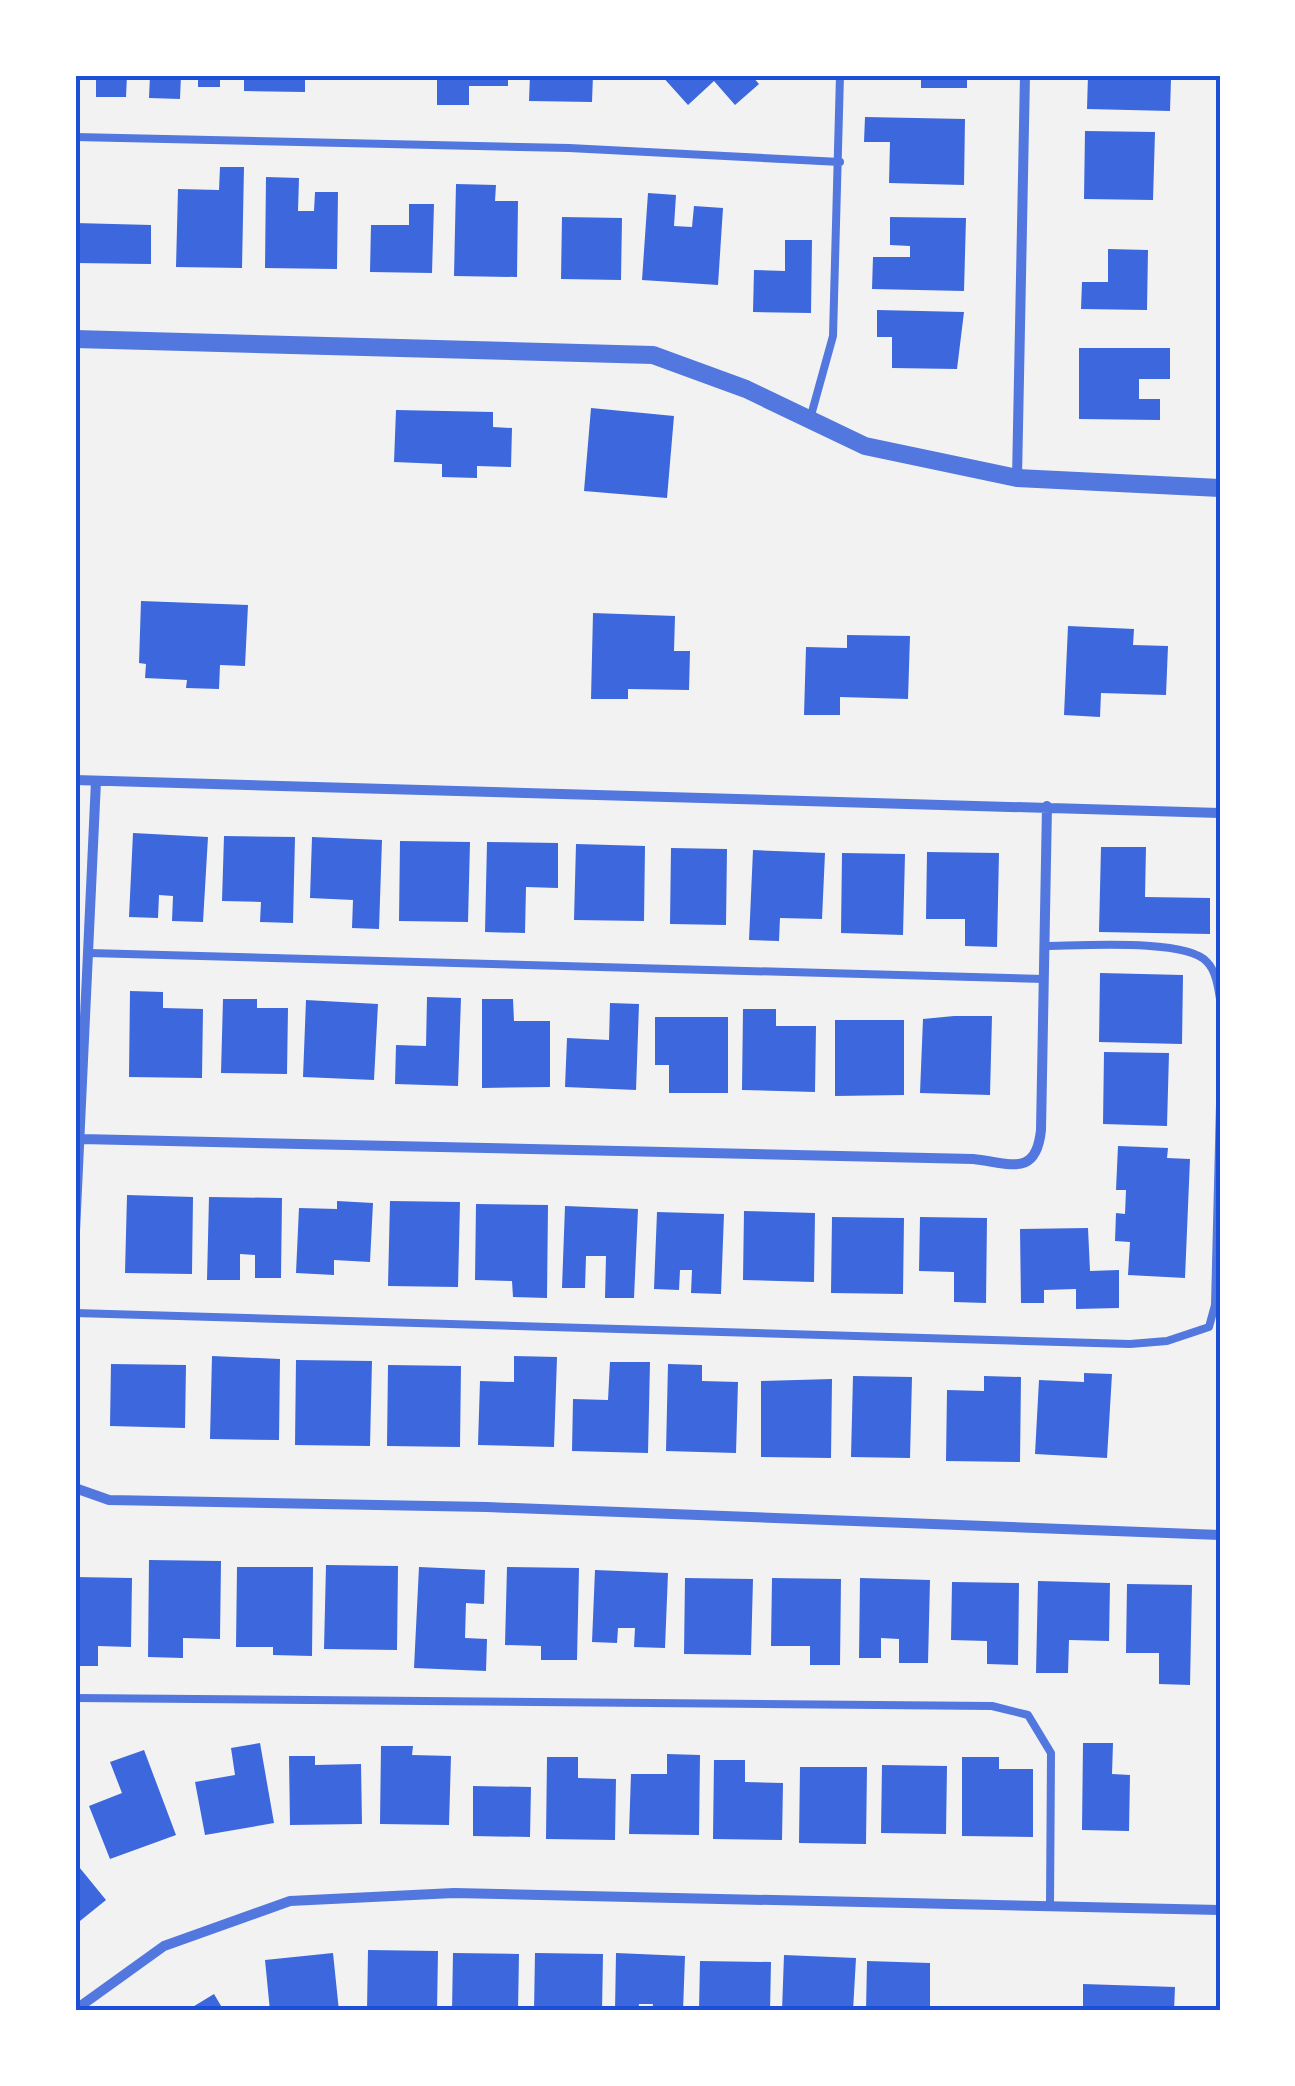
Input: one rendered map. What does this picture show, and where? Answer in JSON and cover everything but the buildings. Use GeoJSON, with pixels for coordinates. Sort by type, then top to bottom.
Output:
{"type":"FeatureCollection","features":[{"type":"Feature","properties":{"kind":"street"},"geometry":{"type":"LineString","coordinates":[[1017,478],[1025,75]]}},
{"type":"Feature","properties":{"kind":"street"},"geometry":{"type":"LineString","coordinates":[[75,339],[653,355],[746,389],[865,446],[1017,478],[1220,488]]}},
{"type":"Feature","properties":{"kind":"street"},"geometry":{"type":"LineString","coordinates":[[75,780],[1220,812]]}},
{"type":"Feature","properties":{"kind":"street"},"geometry":{"type":"LineString","coordinates":[[75,1232],[96,781]]}},
{"type":"Feature","properties":{"kind":"street"},"geometry":{"type":"LineString","coordinates":[[81,1139],[973,1159],[1020,1165],[1033,1160],[1039,1149],[1047,806]]}},
{"type":"Feature","properties":{"kind":"street"},"geometry":{"type":"LineString","coordinates":[[75,1488],[109,1500],[487,1507],[1220,1535]]}},
{"type":"Feature","properties":{"kind":"street"},"geometry":{"type":"LineString","coordinates":[[75,2010],[164,1946],[290,1901],[454,1892],[1220,1910]]}},
{"type":"Feature","properties":{"kind":"lane"},"geometry":{"type":"LineString","coordinates":[[810,419],[833,336],[840,75]]}},
{"type":"Feature","properties":{"kind":"lane"},"geometry":{"type":"LineString","coordinates":[[75,137],[568,148],[840,162]]}},
{"type":"Feature","properties":{"kind":"lane"},"geometry":{"type":"LineString","coordinates":[[1044,946],[1162,947],[1194,952],[1207,961],[1220,999]]}},
{"type":"Feature","properties":{"kind":"lane"},"geometry":{"type":"LineString","coordinates":[[89,953],[1044,979]]}},
{"type":"Feature","properties":{"kind":"lane"},"geometry":{"type":"LineString","coordinates":[[75,1313],[1130,1344],[1167,1341],[1209,1327],[1215,1306],[1220,1104]]}},
{"type":"Feature","properties":{"kind":"lane"},"geometry":{"type":"LineString","coordinates":[[75,1698],[992,1706],[1028,1714],[1050,1753],[1050,1906]]}}]}
